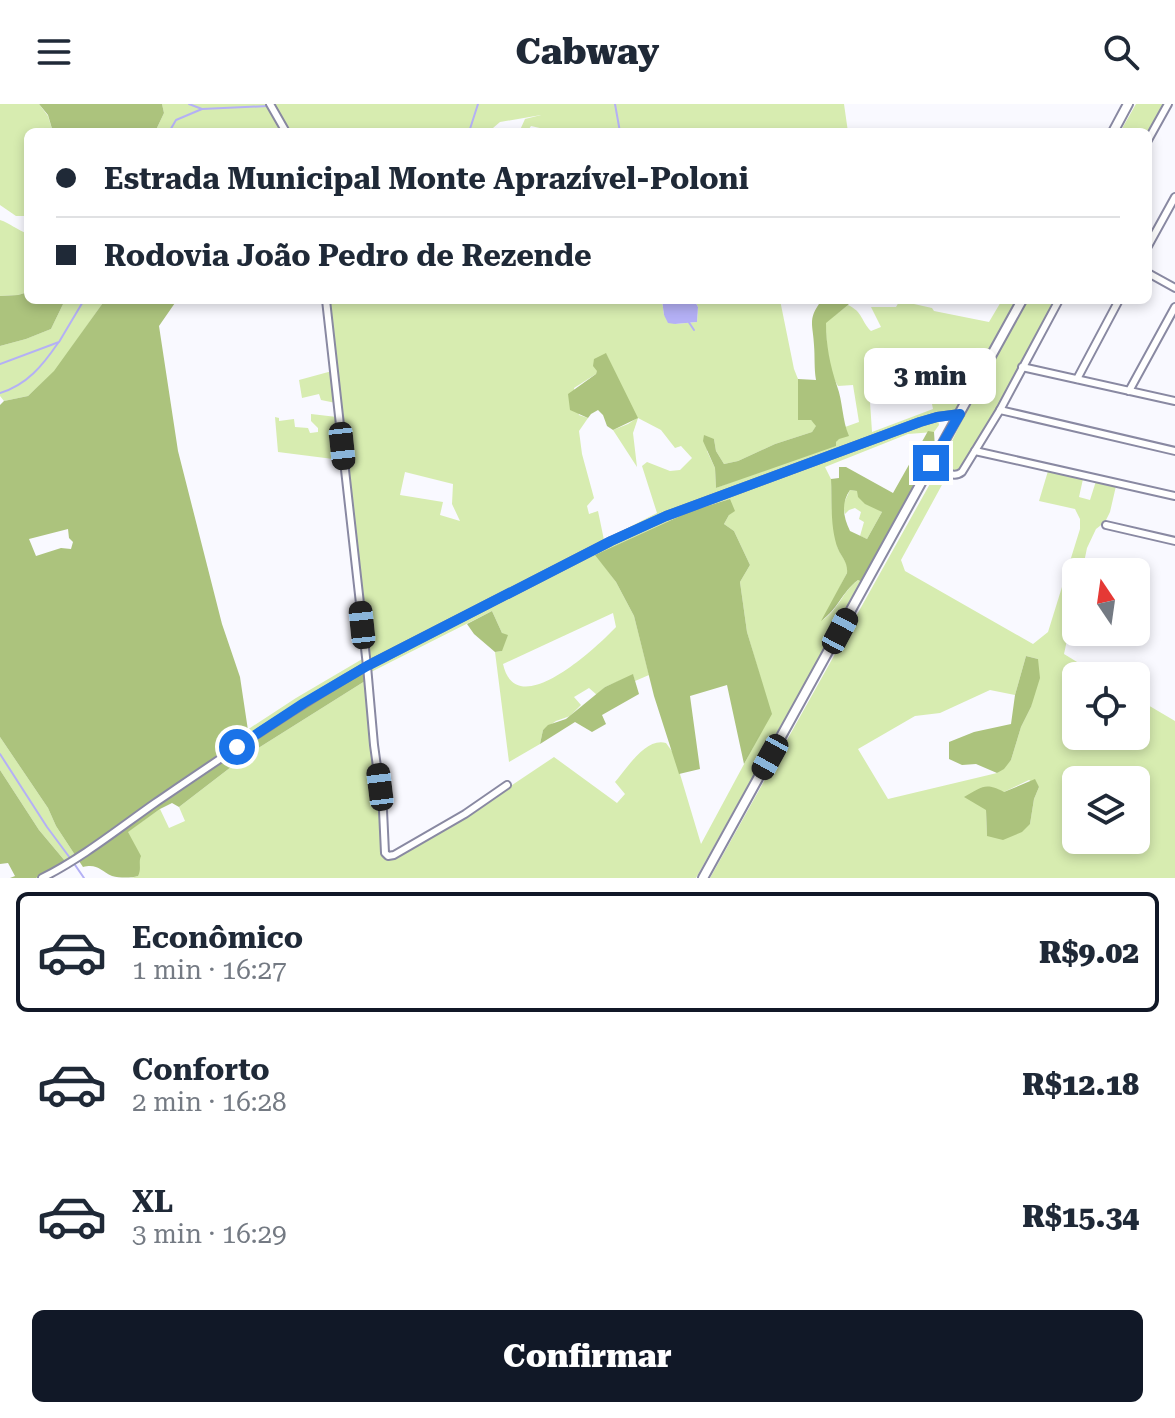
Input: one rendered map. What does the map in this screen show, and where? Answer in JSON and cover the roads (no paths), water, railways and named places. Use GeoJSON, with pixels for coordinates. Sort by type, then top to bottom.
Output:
{"type":"FeatureCollection","features":[{"type":"Feature","properties":{"kind":"main road"},"geometry":{"type":"LineString","coordinates":[[1115,128],[1128,104]]}},
{"type":"Feature","properties":{"kind":"main road"},"geometry":{"type":"LineString","coordinates":[[703,878],[1020,304]]}},
{"type":"Feature","properties":{"kind":"street"},"geometry":{"type":"LineString","coordinates":[[270,104],[284,128]]}},
{"type":"Feature","properties":{"kind":"street"},"geometry":{"type":"LineString","coordinates":[[1152,133],[1168,104]]}},
{"type":"Feature","properties":{"kind":"street"},"geometry":{"type":"LineString","coordinates":[[1152,239],[1175,197]]}},
{"type":"Feature","properties":{"kind":"street"},"geometry":{"type":"LineString","coordinates":[[1152,275],[1175,288]]}},
{"type":"Feature","properties":{"kind":"street"},"geometry":{"type":"LineString","coordinates":[[326,304],[386,855],[394,855],[465,814],[507,785]]}},
{"type":"Feature","properties":{"kind":"street"},"geometry":{"type":"LineString","coordinates":[[931,463],[956,476],[962,472],[1000,410],[1057,304]]}},
{"type":"Feature","properties":{"kind":"street"},"geometry":{"type":"LineString","coordinates":[[1077,379],[1117,304]]}},
{"type":"Feature","properties":{"kind":"street"},"geometry":{"type":"LineString","coordinates":[[1129,391],[1175,307]]}},
{"type":"Feature","properties":{"kind":"street"},"geometry":{"type":"LineString","coordinates":[[1022,367],[1175,401]]}},
{"type":"Feature","properties":{"kind":"street"},"geometry":{"type":"LineString","coordinates":[[1000,410],[1175,451]]}},
{"type":"Feature","properties":{"kind":"street"},"geometry":{"type":"LineString","coordinates":[[42,878],[304,703],[367,666],[611,541],[666,516],[920,422],[960,414]]}},
{"type":"Feature","properties":{"kind":"street"},"geometry":{"type":"LineString","coordinates":[[975,451],[1175,496]]}},
{"type":"Feature","properties":{"kind":"street"},"geometry":{"type":"LineString","coordinates":[[1106,525],[1175,541]]}},
{"type":"Feature","properties":{"kind":"waterway"},"geometry":{"type":"LineString","coordinates":[[189,104],[202,109]]}},
{"type":"Feature","properties":{"kind":"waterway"},"geometry":{"type":"LineString","coordinates":[[470,128],[478,104]]}},
{"type":"Feature","properties":{"kind":"waterway"},"geometry":{"type":"LineString","coordinates":[[615,104],[619,128]]}},
{"type":"Feature","properties":{"kind":"waterway"},"geometry":{"type":"LineString","coordinates":[[171,128],[176,120],[202,109],[268,106]]}},
{"type":"Feature","properties":{"kind":"waterway"},"geometry":{"type":"LineString","coordinates":[[0,364],[59,342],[82,304]]}},
{"type":"Feature","properties":{"kind":"waterway"},"geometry":{"type":"LineString","coordinates":[[688,321],[694,330]]}},
{"type":"Feature","properties":{"kind":"waterway"},"geometry":{"type":"LineString","coordinates":[[0,393],[34,373],[58,343]]}},
{"type":"Feature","properties":{"kind":"waterway"},"geometry":{"type":"LineString","coordinates":[[0,754],[70,858]]}},
{"type":"Feature","properties":{"kind":"waterway"},"geometry":{"type":"LineString","coordinates":[[73,862],[84,878]]}}]}
